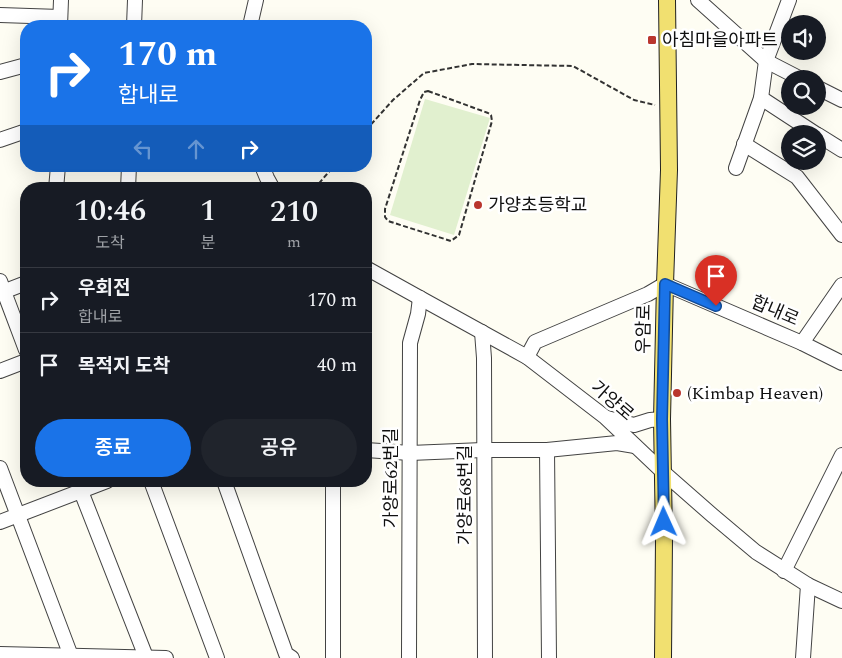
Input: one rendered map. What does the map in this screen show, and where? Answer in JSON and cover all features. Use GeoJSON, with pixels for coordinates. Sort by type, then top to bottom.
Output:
{"type":"FeatureCollection","features":[{"type":"Feature","properties":{"kind":"main road","name":"우암로"},"geometry":{"type":"LineString","coordinates":[[662,658],[664,538],[662,419],[669,170],[667,0]]}},
{"type":"Feature","properties":{"kind":"street"},"geometry":{"type":"LineString","coordinates":[[60,20],[61,0]]}},
{"type":"Feature","properties":{"kind":"street"},"geometry":{"type":"LineString","coordinates":[[134,20],[135,0]]}},
{"type":"Feature","properties":{"kind":"street"},"geometry":{"type":"LineString","coordinates":[[251,20],[256,0]]}},
{"type":"Feature","properties":{"kind":"street"},"geometry":{"type":"LineString","coordinates":[[698,0],[766,61],[784,70]]}},
{"type":"Feature","properties":{"kind":"street"},"geometry":{"type":"LineString","coordinates":[[736,168],[760,98],[766,61],[789,0]]}},
{"type":"Feature","properties":{"kind":"street"},"geometry":{"type":"LineString","coordinates":[[0,15],[43,20]]}},
{"type":"Feature","properties":{"kind":"street"},"geometry":{"type":"LineString","coordinates":[[0,72],[20,67]]}},
{"type":"Feature","properties":{"kind":"street"},"geometry":{"type":"LineString","coordinates":[[826,92],[842,100]]}},
{"type":"Feature","properties":{"kind":"street"},"geometry":{"type":"LineString","coordinates":[[760,98],[803,125]]}},
{"type":"Feature","properties":{"kind":"street"},"geometry":{"type":"LineString","coordinates":[[0,140],[20,134]]}},
{"type":"Feature","properties":{"kind":"street"},"geometry":{"type":"LineString","coordinates":[[826,140],[842,150]]}},
{"type":"Feature","properties":{"kind":"street"},"geometry":{"type":"LineString","coordinates":[[744,144],[798,177],[842,234]]}},
{"type":"Feature","properties":{"kind":"street","name":"가양로"},"geometry":{"type":"LineString","coordinates":[[372,271],[526,357],[605,418],[663,472],[756,552],[808,585],[842,601]]}},
{"type":"Feature","properties":{"kind":"street"},"geometry":{"type":"LineString","coordinates":[[20,284],[1,288],[20,335]]}},
{"type":"Feature","properties":{"kind":"street"},"geometry":{"type":"LineString","coordinates":[[526,357],[535,342],[648,294],[665,284]]}},
{"type":"Feature","properties":{"kind":"street","name":"합내로"},"geometry":{"type":"LineString","coordinates":[[665,284],[802,343],[842,363]]}},
{"type":"Feature","properties":{"kind":"street"},"geometry":{"type":"LineString","coordinates":[[802,343],[842,285]]}},
{"type":"Feature","properties":{"kind":"street","name":"가양로62번길"},"geometry":{"type":"LineString","coordinates":[[409,658],[410,344],[420,298]]}},
{"type":"Feature","properties":{"kind":"street","name":"가양로68번길"},"geometry":{"type":"LineString","coordinates":[[482,332],[484,358],[485,658]]}},
{"type":"Feature","properties":{"kind":"street"},"geometry":{"type":"LineString","coordinates":[[0,371],[20,363]]}},
{"type":"Feature","properties":{"kind":"street"},"geometry":{"type":"LineString","coordinates":[[605,418],[634,424],[662,419]]}},
{"type":"Feature","properties":{"kind":"street"},"geometry":{"type":"LineString","coordinates":[[372,450],[410,453],[548,450],[617,443],[635,446]]}},
{"type":"Feature","properties":{"kind":"street"},"geometry":{"type":"LineString","coordinates":[[548,450],[549,658]]}},
{"type":"Feature","properties":{"kind":"street"},"geometry":{"type":"LineString","coordinates":[[784,571],[842,455]]}},
{"type":"Feature","properties":{"kind":"street"},"geometry":{"type":"LineString","coordinates":[[0,468],[71,656]]}},
{"type":"Feature","properties":{"kind":"street"},"geometry":{"type":"LineString","coordinates":[[0,522],[77,487]]}},
{"type":"Feature","properties":{"kind":"street"},"geometry":{"type":"LineString","coordinates":[[79,487],[146,657]]}},
{"type":"Feature","properties":{"kind":"street"},"geometry":{"type":"LineString","coordinates":[[153,487],[217,658]]}},
{"type":"Feature","properties":{"kind":"street"},"geometry":{"type":"LineString","coordinates":[[226,487],[286,654],[292,658]]}},
{"type":"Feature","properties":{"kind":"street"},"geometry":{"type":"LineString","coordinates":[[333,487],[333,658]]}},
{"type":"Feature","properties":{"kind":"street"},"geometry":{"type":"LineString","coordinates":[[803,658],[808,585]]}},
{"type":"Feature","properties":{"kind":"street"},"geometry":{"type":"LineString","coordinates":[[0,654],[166,658]]}},
{"type":"Feature","properties":{"kind":"path"},"geometry":{"type":"LineString","coordinates":[[372,123],[393,100],[424,73],[472,64],[573,66],[634,100],[657,105]]}},
{"type":"Feature","properties":{"kind":"path"},"geometry":{"type":"LineString","coordinates":[[424,92],[491,115],[492,121],[459,235],[453,240],[447,240],[391,222],[385,217],[385,209],[424,92]]}},
{"type":"Feature","properties":{"kind":"path"},"geometry":{"type":"LineString","coordinates":[[320,182],[329,172]]}},
{"type":"Feature","properties":{"kind":"green space"},"geometry":{"type":"Polygon","coordinates":[[[425,99],[490,118],[454,235],[390,215],[425,99]]]}},
{"type":"Feature","properties":{"kind":"place","name":"아침마을아파트"},"geometry":{"type":"Point","coordinates":[652,40]}},
{"type":"Feature","properties":{"kind":"place","name":"가양초등학교"},"geometry":{"type":"Point","coordinates":[478,205]}},
{"type":"Feature","properties":{"kind":"place","name":"(Kimbap Heaven)"},"geometry":{"type":"Point","coordinates":[677,393]}},
{"type":"Feature","properties":{"kind":"route"},"geometry":{"type":"LineString","coordinates":[[664,522],[662,419],[665,284],[716,306]]}}]}
